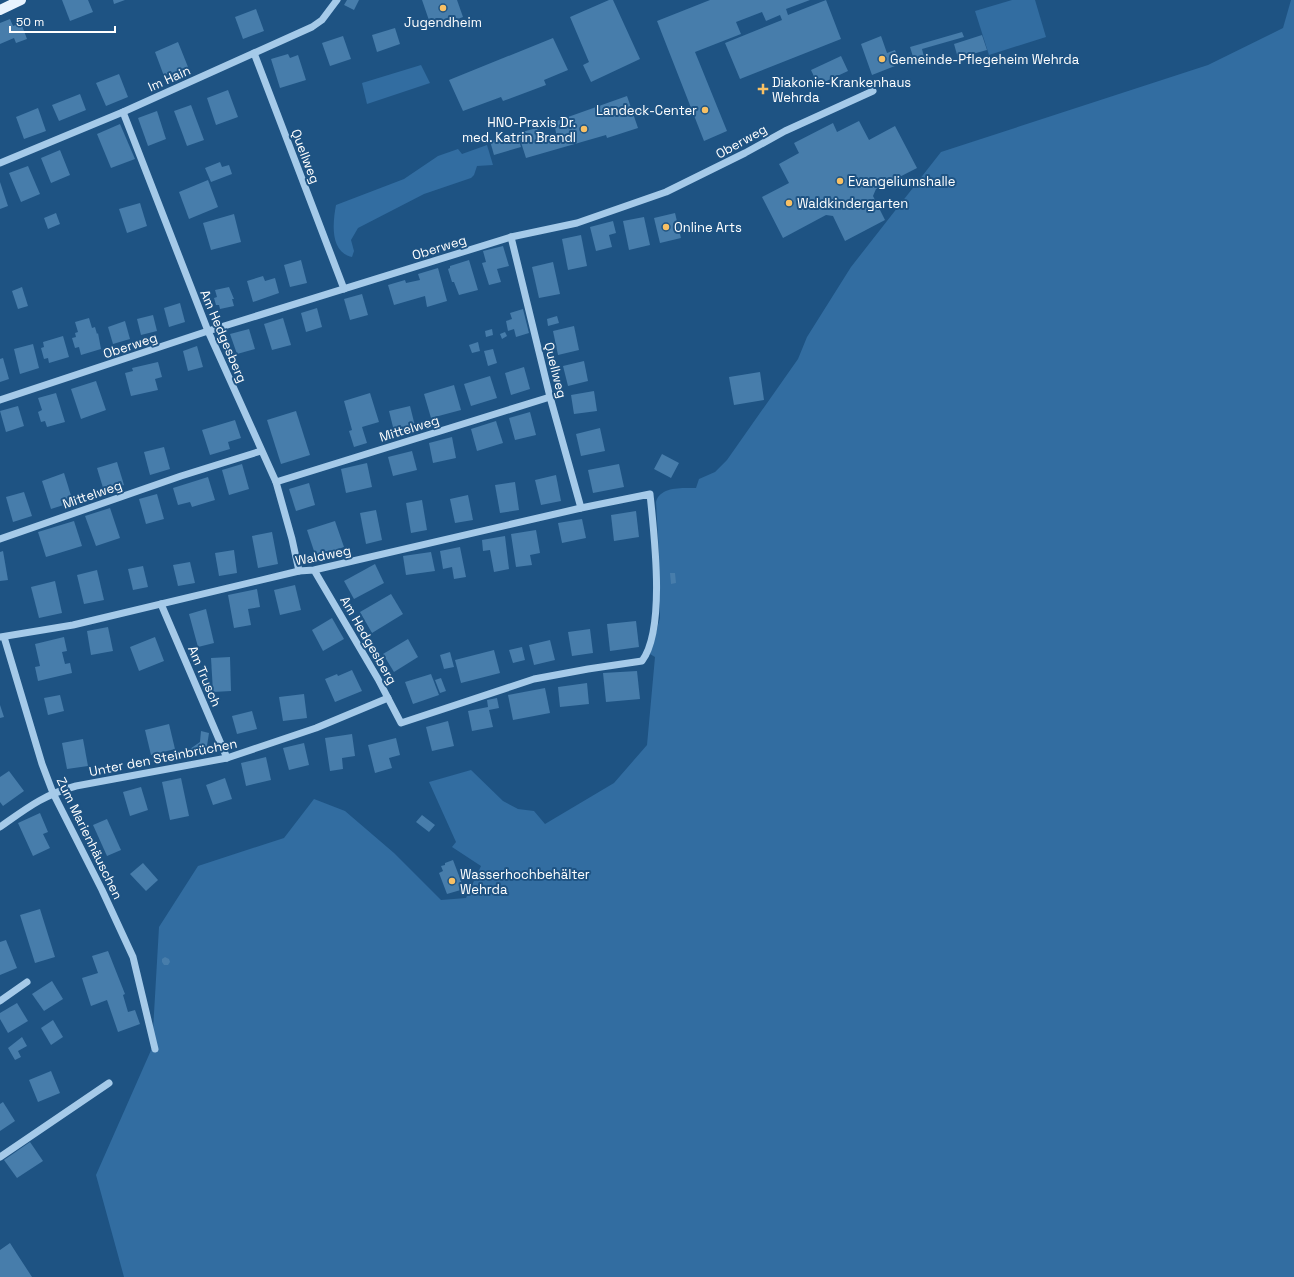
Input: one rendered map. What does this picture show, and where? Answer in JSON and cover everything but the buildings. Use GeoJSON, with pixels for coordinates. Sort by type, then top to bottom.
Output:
{"type":"FeatureCollection","features":[{"type":"Feature","properties":{"kind":"main road"},"geometry":{"type":"LineString","coordinates":[[0,10],[21,0]]}},
{"type":"Feature","properties":{"kind":"street","name":"Im Hain"},"geometry":{"type":"LineString","coordinates":[[0,163],[123,112],[254,53],[322,20],[337,0]]}},
{"type":"Feature","properties":{"kind":"street","name":"Quellweg"},"geometry":{"type":"LineString","coordinates":[[254,53],[344,289]]}},
{"type":"Feature","properties":{"kind":"street","name":"Oberweg"},"geometry":{"type":"LineString","coordinates":[[0,400],[208,331],[511,237],[577,223],[666,192],[739,157],[785,131],[873,91]]}},
{"type":"Feature","properties":{"kind":"street","name":"Am Hedgesberg"},"geometry":{"type":"LineString","coordinates":[[123,112],[208,331],[276,482],[292,539],[299,571]]}},
{"type":"Feature","properties":{"kind":"street","name":"Quellweg"},"geometry":{"type":"LineString","coordinates":[[511,237],[550,397],[581,508]]}},
{"type":"Feature","properties":{"kind":"street","name":"Mittelweg"},"geometry":{"type":"LineString","coordinates":[[276,482],[550,397]]}},
{"type":"Feature","properties":{"kind":"street","name":"Mittelweg"},"geometry":{"type":"LineString","coordinates":[[0,539],[181,476],[261,451]]}},
{"type":"Feature","properties":{"kind":"street","name":"Waldweg"},"geometry":{"type":"LineString","coordinates":[[2,637],[73,625],[299,571],[314,570],[581,508],[650,494],[656,554],[656,617],[647,655],[642,661],[534,679],[401,723]]}},
{"type":"Feature","properties":{"kind":"street","name":"Am Hedgesberg"},"geometry":{"type":"LineString","coordinates":[[314,570],[401,723]]}},
{"type":"Feature","properties":{"kind":"street","name":"Am Trusch"},"geometry":{"type":"LineString","coordinates":[[161,604],[228,758]]}},
{"type":"Feature","properties":{"kind":"street","name":"Zum Marienhäuschen"},"geometry":{"type":"LineString","coordinates":[[2,637],[42,764],[53,793],[102,890],[133,957],[155,1049]]}},
{"type":"Feature","properties":{"kind":"street","name":"Unter den Steinbrüchen"},"geometry":{"type":"LineString","coordinates":[[0,827],[29,806],[53,793],[76,786],[228,758],[316,728],[388,698]]}},
{"type":"Feature","properties":{"kind":"street"},"geometry":{"type":"LineString","coordinates":[[0,1001],[27,982]]}},
{"type":"Feature","properties":{"kind":"street"},"geometry":{"type":"LineString","coordinates":[[0,1158],[109,1083]]}},
{"type":"Feature","properties":{"kind":"shaded area"},"geometry":{"type":"Polygon","coordinates":[[[1012,0],[1035,0],[1046,37],[989,55],[975,11],[1012,0]]]}},
{"type":"Feature","properties":{"kind":"shaded area"},"geometry":{"type":"Polygon","coordinates":[[[1291,0],[1294,0],[1294,1277],[124,1277],[96,1175],[152,1048],[159,927],[198,866],[284,838],[314,799],[345,811],[394,853],[441,900],[466,898],[481,866],[452,847],[456,842],[429,782],[471,770],[503,801],[518,809],[534,811],[545,824],[614,783],[647,745],[655,657],[650,654],[660,618],[659,554],[656,502],[658,497],[662,493],[673,489],[696,488],[699,479],[715,472],[727,460],[798,359],[807,337],[851,267],[941,152],[1208,65],[1283,28],[1291,0]]]}},
{"type":"Feature","properties":{"kind":"shaded area"},"geometry":{"type":"Polygon","coordinates":[[[421,65],[430,83],[367,104],[362,83],[421,65]]]}},
{"type":"Feature","properties":{"kind":"shaded area"},"geometry":{"type":"Polygon","coordinates":[[[487,145],[493,165],[477,166],[474,175],[471,178],[424,194],[358,228],[351,240],[354,251],[352,257],[339,249],[334,235],[336,205],[404,179],[438,156],[458,149],[462,154],[487,145]]]}},
{"type":"Feature","properties":{"kind":"place","name":"Jugendheim"},"geometry":{"type":"Point","coordinates":[443,8]}},
{"type":"Feature","properties":{"kind":"place","name":"Gemeinde-Pflegeheim Wehrda"},"geometry":{"type":"Point","coordinates":[882,59]}},
{"type":"Feature","properties":{"kind":"place","name":"Diakonie-Krankenhaus Wehrda"},"geometry":{"type":"Point","coordinates":[763,89]}},
{"type":"Feature","properties":{"kind":"place","name":"Landeck-Center"},"geometry":{"type":"Point","coordinates":[705,110]}},
{"type":"Feature","properties":{"kind":"place","name":"HNO-Praxis Dr. med. Katrin Brandl"},"geometry":{"type":"Point","coordinates":[584,129]}},
{"type":"Feature","properties":{"kind":"place","name":"Evangeliumshalle"},"geometry":{"type":"Point","coordinates":[840,181]}},
{"type":"Feature","properties":{"kind":"place","name":"Waldkindergarten"},"geometry":{"type":"Point","coordinates":[789,203]}},
{"type":"Feature","properties":{"kind":"place","name":"Online Arts"},"geometry":{"type":"Point","coordinates":[666,227]}},
{"type":"Feature","properties":{"kind":"place","name":"Wasserhochbehälter Wehrda"},"geometry":{"type":"Point","coordinates":[452,881]}}]}
